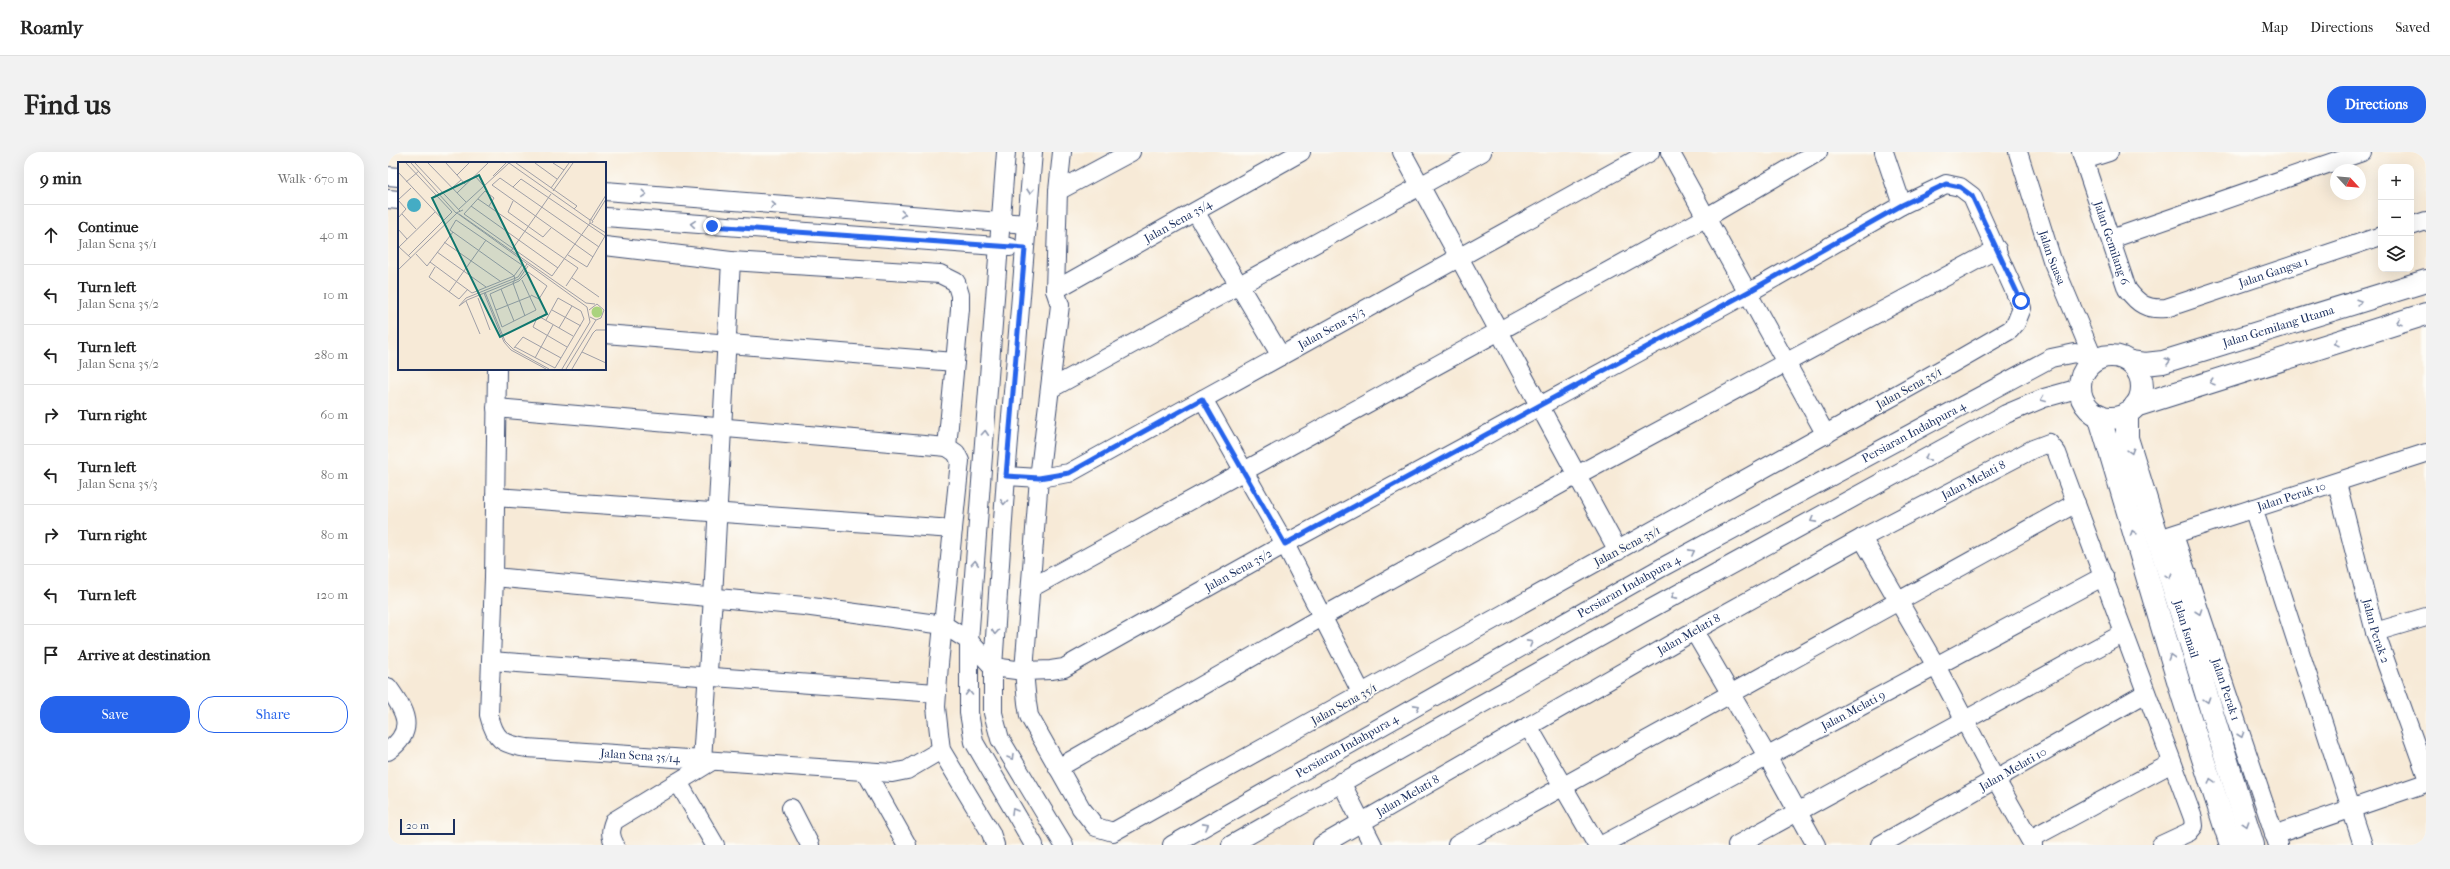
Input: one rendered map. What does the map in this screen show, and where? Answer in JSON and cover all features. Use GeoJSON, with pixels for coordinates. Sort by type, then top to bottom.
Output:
{"type":"FeatureCollection","features":[{"type":"Feature","properties":{"kind":"main road","name":"Jalan Gemilang Utama"},"geometry":{"type":"LineString","coordinates":[[2130,362],[2145,364],[2163,362],[2426,282]]}},
{"type":"Feature","properties":{"kind":"main road"},"geometry":{"type":"LineString","coordinates":[[2131,409],[2141,392],[2140,377],[2130,362],[2112,356],[2094,360],[2084,371],[2080,388],[2085,404],[2099,415],[2113,417],[2131,409],[2426,314]]}},
{"type":"Feature","properties":{"kind":"main road","name":"Jalan Ismail"},"geometry":{"type":"LineString","coordinates":[[2131,409],[2127,438],[2166,537],[2253,845]]}},
{"type":"Feature","properties":{"kind":"main road","name":"Jalan Ismail"},"geometry":{"type":"LineString","coordinates":[[2099,415],[2183,697],[2231,845]]}},
{"type":"Feature","properties":{"kind":"street"},"geometry":{"type":"LineString","coordinates":[[1006,152],[969,640],[969,713],[974,742],[1034,845]]}},
{"type":"Feature","properties":{"kind":"street"},"geometry":{"type":"LineString","coordinates":[[1033,152],[1006,476],[993,667],[993,713],[1000,739],[1064,845]]}},
{"type":"Feature","properties":{"kind":"street"},"geometry":{"type":"LineString","coordinates":[[1062,152],[1058,191],[1056,290],[1060,305],[1039,478],[1024,671],[1029,716],[1058,768],[1322,617],[1577,475],[1997,249]]}},
{"type":"Feature","properties":{"kind":"street"},"geometry":{"type":"LineString","coordinates":[[1058,191],[1131,152]]}},
{"type":"Feature","properties":{"kind":"street","name":"Jalan Sena 35/4"},"geometry":{"type":"LineString","coordinates":[[1056,290],[1196,213],[1301,152]]}},
{"type":"Feature","properties":{"kind":"street"},"geometry":{"type":"LineString","coordinates":[[1402,152],[1541,406],[1618,551]]}},
{"type":"Feature","properties":{"kind":"street"},"geometry":{"type":"LineString","coordinates":[[1050,389],[1482,152]]}},
{"type":"Feature","properties":{"kind":"street","name":"Jalan Sena 35/3"},"geometry":{"type":"LineString","coordinates":[[1006,476],[1039,478],[1069,473],[1650,152]]}},
{"type":"Feature","properties":{"kind":"street"},"geometry":{"type":"LineString","coordinates":[[1670,152],[1788,362],[1826,435]]}},
{"type":"Feature","properties":{"kind":"street"},"geometry":{"type":"LineString","coordinates":[[1031,588],[1500,332],[1707,217],[1818,152]]}},
{"type":"Feature","properties":{"kind":"street"},"geometry":{"type":"LineString","coordinates":[[1884,152],[1902,205]]}},
{"type":"Feature","properties":{"kind":"street","name":"Jalan Suasa"},"geometry":{"type":"LineString","coordinates":[[2018,152],[2057,272],[2094,360]]}},
{"type":"Feature","properties":{"kind":"street"},"geometry":{"type":"LineString","coordinates":[[2082,156],[2109,152]]}},
{"type":"Feature","properties":{"kind":"street"},"geometry":{"type":"LineString","coordinates":[[2111,239],[2362,152]]}},
{"type":"Feature","properties":{"kind":"street","name":"Jalan Gemilang 6"},"geometry":{"type":"LineString","coordinates":[[2082,156],[2127,288],[2142,306],[2155,309],[2166,308]]}},
{"type":"Feature","properties":{"kind":"street"},"geometry":{"type":"LineString","coordinates":[[388,176],[398,177]]}},
{"type":"Feature","properties":{"kind":"street","name":"Jalan Sena 35/2"},"geometry":{"type":"LineString","coordinates":[[993,667],[1024,671],[1064,668],[1285,544],[1748,292],[1902,205],[1946,184],[1960,187],[1972,196]]}},
{"type":"Feature","properties":{"kind":"street"},"geometry":{"type":"LineString","coordinates":[[606,191],[1027,224]]}},
{"type":"Feature","properties":{"kind":"street","name":"Jalan Sena 35/1"},"geometry":{"type":"LineString","coordinates":[[1058,768],[1081,808],[1096,827],[1113,832],[1826,435],[2010,330],[2016,323],[2022,308],[2021,301],[1972,196]]}},
{"type":"Feature","properties":{"kind":"street"},"geometry":{"type":"LineString","coordinates":[[388,199],[398,200]]}},
{"type":"Feature","properties":{"kind":"street"},"geometry":{"type":"LineString","coordinates":[[1196,213],[1280,356]]}},
{"type":"Feature","properties":{"kind":"street"},"geometry":{"type":"LineString","coordinates":[[606,217],[1025,248]]}},
{"type":"Feature","properties":{"kind":"street"},"geometry":{"type":"LineString","coordinates":[[2414,225],[2426,222]]}},
{"type":"Feature","properties":{"kind":"street","name":"Jalan Gangsa 1"},"geometry":{"type":"LineString","coordinates":[[2166,308],[2378,237]]}},
{"type":"Feature","properties":{"kind":"street"},"geometry":{"type":"LineString","coordinates":[[606,246],[731,260],[940,274],[956,282],[960,295],[947,447]]}},
{"type":"Feature","properties":{"kind":"street"},"geometry":{"type":"LineString","coordinates":[[615,845],[611,838],[611,829],[614,821],[678,782],[707,761],[708,678],[731,260]]}},
{"type":"Feature","properties":{"kind":"street"},"geometry":{"type":"LineString","coordinates":[[606,334],[955,362]]}},
{"type":"Feature","properties":{"kind":"street","name":"Persiaran Indahpura 4"},"geometry":{"type":"LineString","coordinates":[[1172,845],[1659,569],[2051,358],[2075,353],[2094,360]]}},
{"type":"Feature","properties":{"kind":"street","name":"Jalan Sena 35/14"},"geometry":{"type":"LineString","coordinates":[[497,370],[494,577],[489,715],[492,729],[500,740],[512,745],[527,748],[892,773],[907,770],[941,750]]}},
{"type":"Feature","properties":{"kind":"street"},"geometry":{"type":"LineString","coordinates":[[1231,845],[1643,613],[2006,414],[2044,398],[2080,388]]}},
{"type":"Feature","properties":{"kind":"street"},"geometry":{"type":"LineString","coordinates":[[1202,399],[1285,544],[1362,694]]}},
{"type":"Feature","properties":{"kind":"street"},"geometry":{"type":"LineString","coordinates":[[496,408],[947,447],[956,454],[960,461],[936,693],[941,750],[991,833],[995,845]]}},
{"type":"Feature","properties":{"kind":"street","name":"Jalan Melati 8"},"geometry":{"type":"LineString","coordinates":[[1322,845],[1362,824],[1528,726],[1694,631],[1862,538],[2042,444],[2049,443],[2057,453],[2076,503]]}},
{"type":"Feature","properties":{"kind":"street","name":"Jalan Perak 10"},"geometry":{"type":"LineString","coordinates":[[2166,537],[2253,508],[2425,457]]}},
{"type":"Feature","properties":{"kind":"street","name":"Jalan Perak 2"},"geometry":{"type":"LineString","coordinates":[[2337,483],[2375,632],[2426,774]]}},
{"type":"Feature","properties":{"kind":"street"},"geometry":{"type":"LineString","coordinates":[[495,497],[718,511],[953,529]]}},
{"type":"Feature","properties":{"kind":"street"},"geometry":{"type":"LineString","coordinates":[[1457,845],[1563,785],[2076,503],[2190,807],[2194,826],[2189,832],[2161,845]]}},
{"type":"Feature","properties":{"kind":"street"},"geometry":{"type":"LineString","coordinates":[[2253,508],[2363,845]]}},
{"type":"Feature","properties":{"kind":"street","name":"Jalan Perak 1"},"geometry":{"type":"LineString","coordinates":[[2166,537],[2276,840]]}},
{"type":"Feature","properties":{"kind":"street"},"geometry":{"type":"LineString","coordinates":[[1862,538],[1936,666],[1995,778],[2032,842],[2172,762]]}},
{"type":"Feature","properties":{"kind":"street","name":"Jalan Melati 9"},"geometry":{"type":"LineString","coordinates":[[1602,845],[2104,576]]}},
{"type":"Feature","properties":{"kind":"street"},"geometry":{"type":"LineString","coordinates":[[494,577],[804,606],[944,625],[969,640],[993,667]]}},
{"type":"Feature","properties":{"kind":"street"},"geometry":{"type":"LineString","coordinates":[[2375,632],[2426,617]]}},
{"type":"Feature","properties":{"kind":"street"},"geometry":{"type":"LineString","coordinates":[[1694,631],[1767,756],[1816,845]]}},
{"type":"Feature","properties":{"kind":"street"},"geometry":{"type":"LineString","coordinates":[[1737,845],[2124,633]]}},
{"type":"Feature","properties":{"kind":"street"},"geometry":{"type":"LineString","coordinates":[[491,662],[936,693]]}},
{"type":"Feature","properties":{"kind":"street"},"geometry":{"type":"LineString","coordinates":[[388,687],[401,705],[406,717],[405,730],[399,743],[388,751]]}},
{"type":"Feature","properties":{"kind":"street","name":"Jalan Melati 10"},"geometry":{"type":"LineString","coordinates":[[1880,845],[2146,693]]}},
{"type":"Feature","properties":{"kind":"street"},"geometry":{"type":"LineString","coordinates":[[1528,726],[1597,845]]}},
{"type":"Feature","properties":{"kind":"street"},"geometry":{"type":"LineString","coordinates":[[866,772],[907,845]]}},
{"type":"Feature","properties":{"kind":"street"},"geometry":{"type":"LineString","coordinates":[[678,782],[715,845]]}},
{"type":"Feature","properties":{"kind":"street"},"geometry":{"type":"LineString","coordinates":[[1341,782],[1373,845]]}},
{"type":"Feature","properties":{"kind":"street"},"geometry":{"type":"LineString","coordinates":[[2276,840],[2352,809],[2426,783]]}},
{"type":"Feature","properties":{"kind":"street"},"geometry":{"type":"LineString","coordinates":[[791,808],[810,845]]}},
{"type":"Feature","properties":{"kind":"route"},"geometry":{"type":"LineString","coordinates":[[712,226],[1025,248],[1006,476],[1039,478],[1069,473],[1202,399],[1285,544],[1541,406],[1902,205],[1946,184],[1960,187],[1972,196],[2021,301]]}}]}
